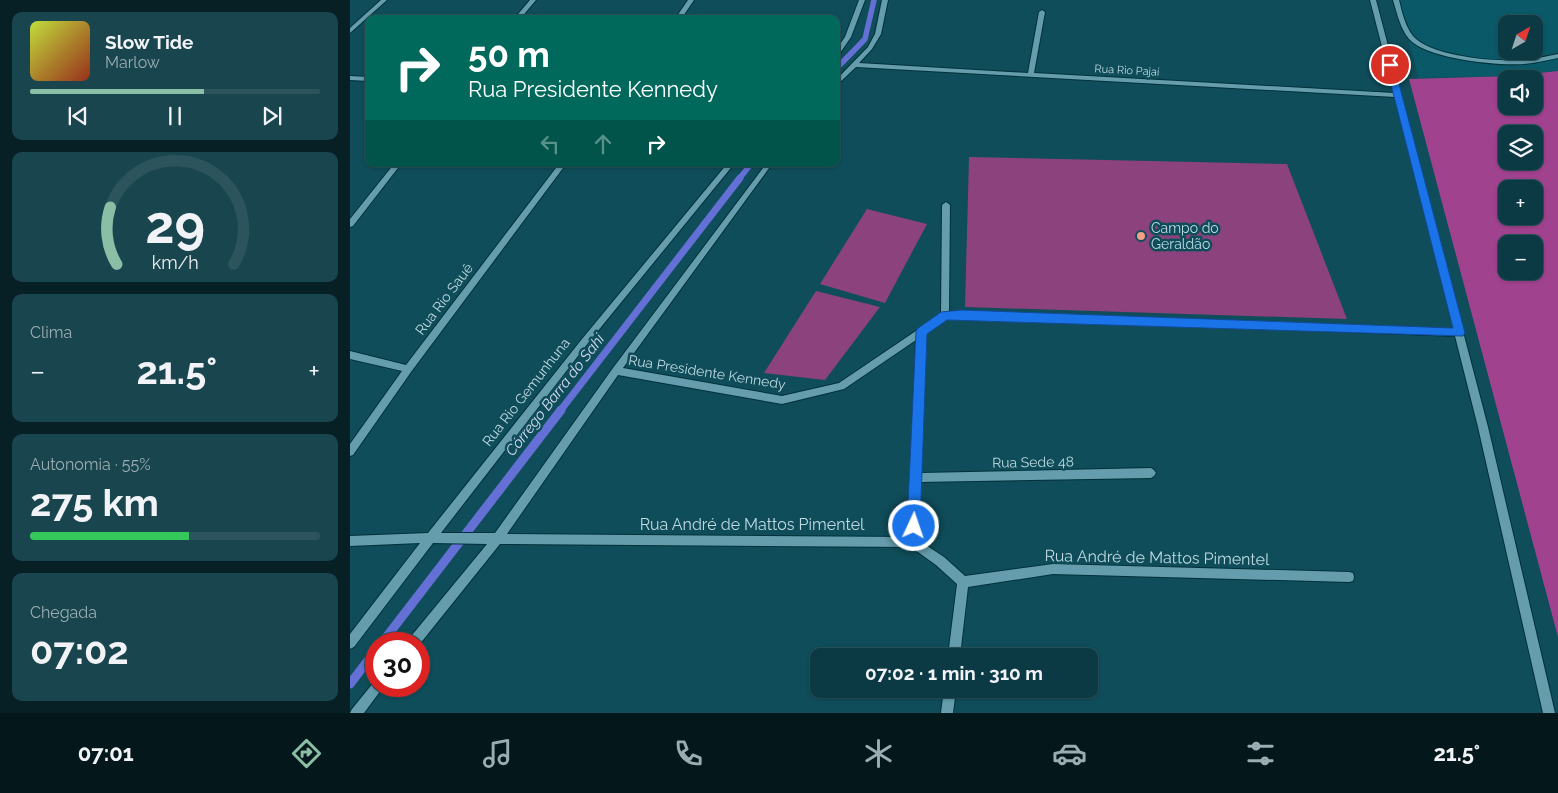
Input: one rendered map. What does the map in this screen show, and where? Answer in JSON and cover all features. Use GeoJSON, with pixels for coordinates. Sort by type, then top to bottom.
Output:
{"type":"FeatureCollection","features":[{"type":"Feature","properties":{"kind":"street"},"geometry":{"type":"LineString","coordinates":[[368,15],[384,0]]}},
{"type":"Feature","properties":{"kind":"street"},"geometry":{"type":"LineString","coordinates":[[521,15],[534,0]]}},
{"type":"Feature","properties":{"kind":"street"},"geometry":{"type":"LineString","coordinates":[[681,15],[692,0]]}},
{"type":"Feature","properties":{"kind":"street"},"geometry":{"type":"LineString","coordinates":[[840,48],[848,37],[862,0]]}},
{"type":"Feature","properties":{"kind":"street"},"geometry":{"type":"LineString","coordinates":[[840,80],[870,48],[878,34],[885,0]]}},
{"type":"Feature","properties":{"kind":"street"},"geometry":{"type":"LineString","coordinates":[[1373,0],[1483,427],[1550,713]]}},
{"type":"Feature","properties":{"kind":"street"},"geometry":{"type":"LineString","coordinates":[[1396,0],[1402,21],[1415,41],[1450,56],[1513,62],[1558,56]]}},
{"type":"Feature","properties":{"kind":"street"},"geometry":{"type":"LineString","coordinates":[[1031,74],[1042,12]]}},
{"type":"Feature","properties":{"kind":"street"},"geometry":{"type":"LineString","coordinates":[[350,31],[365,17]]}},
{"type":"Feature","properties":{"kind":"street","name":"Rua Rio Pajaí"},"geometry":{"type":"LineString","coordinates":[[855,64],[1397,95]]}},
{"type":"Feature","properties":{"kind":"street"},"geometry":{"type":"LineString","coordinates":[[350,78],[365,80]]}},
{"type":"Feature","properties":{"kind":"street"},"geometry":{"type":"LineString","coordinates":[[350,224],[396,167]]}},
{"type":"Feature","properties":{"kind":"street","name":"Rua Rio Sauê"},"geometry":{"type":"LineString","coordinates":[[350,452],[408,369],[561,167]]}},
{"type":"Feature","properties":{"kind":"street","name":"Rua Rio Gemunhuna"},"geometry":{"type":"LineString","coordinates":[[350,643],[430,538],[640,272],[728,167]]}},
{"type":"Feature","properties":{"kind":"street"},"geometry":{"type":"LineString","coordinates":[[422,632],[497,539],[766,167]]}},
{"type":"Feature","properties":{"kind":"street"},"geometry":{"type":"LineString","coordinates":[[945,316],[946,204]]}},
{"type":"Feature","properties":{"kind":"street","name":"Rua Presidente Kennedy"},"geometry":{"type":"LineString","coordinates":[[616,372],[782,400],[841,386],[945,316],[962,314],[1459,333]]}},
{"type":"Feature","properties":{"kind":"street"},"geometry":{"type":"LineString","coordinates":[[921,332],[913,542],[940,561],[963,582],[955,648]]}},
{"type":"Feature","properties":{"kind":"street"},"geometry":{"type":"LineString","coordinates":[[350,355],[408,369]]}},
{"type":"Feature","properties":{"kind":"street","name":"Rua Sede 48"},"geometry":{"type":"LineString","coordinates":[[916,478],[1151,473]]}},
{"type":"Feature","properties":{"kind":"street","name":"Rua André de Mattos Pimentel"},"geometry":{"type":"LineString","coordinates":[[350,541],[430,538],[913,542]]}},
{"type":"Feature","properties":{"kind":"street","name":"Rua André de Mattos Pimentel"},"geometry":{"type":"LineString","coordinates":[[963,582],[1054,569],[1349,577]]}},
{"type":"Feature","properties":{"kind":"street"},"geometry":{"type":"LineString","coordinates":[[356,713],[369,697]]}},
{"type":"Feature","properties":{"kind":"street"},"geometry":{"type":"LineString","coordinates":[[947,713],[949,698]]}},
{"type":"Feature","properties":{"kind":"shaded area"},"geometry":{"type":"Polygon","coordinates":[[[1397,0],[1558,0],[1558,71],[1543,73],[1543,70],[1498,70],[1498,76],[1419,78],[1397,0]]]}},
{"type":"Feature","properties":{"kind":"shaded area"},"geometry":{"type":"Polygon","coordinates":[[[1558,71],[1558,637],[1409,79],[1498,76],[1498,115],[1543,115],[1543,73],[1558,71]]]}},
{"type":"Feature","properties":{"kind":"shaded area","name":"Campo do Geraldão"},"geometry":{"type":"Polygon","coordinates":[[[969,157],[1287,164],[1347,319],[965,307],[969,157]]]}},
{"type":"Feature","properties":{"kind":"shaded area"},"geometry":{"type":"Polygon","coordinates":[[[867,209],[927,224],[885,303],[820,284],[867,209]]]}},
{"type":"Feature","properties":{"kind":"shaded area"},"geometry":{"type":"Polygon","coordinates":[[[816,291],[880,307],[825,380],[764,373],[816,291]]]}},
{"type":"Feature","properties":{"kind":"waterway","name":"Córrego Barra do Sahi"},"geometry":{"type":"LineString","coordinates":[[840,65],[865,39],[874,0]]}},
{"type":"Feature","properties":{"kind":"waterway","name":"Córrego Barra do Sahi"},"geometry":{"type":"LineString","coordinates":[[739,179],[749,167]]}},
{"type":"Feature","properties":{"kind":"waterway","name":"Córrego Barra do Sahi"},"geometry":{"type":"LineString","coordinates":[[560,411],[740,178]]}},
{"type":"Feature","properties":{"kind":"waterway","name":"Córrego Barra do Sahi"},"geometry":{"type":"LineString","coordinates":[[390,632],[561,410]]}},
{"type":"Feature","properties":{"kind":"waterway","name":"Córrego Barra do Sahi"},"geometry":{"type":"LineString","coordinates":[[350,684],[365,664]]}},
{"type":"Feature","properties":{"kind":"place","name":"Campo do Geraldão"},"geometry":{"type":"Point","coordinates":[1141,236]}},
{"type":"Feature","properties":{"kind":"route"},"geometry":{"type":"LineString","coordinates":[[914,526],[921,332],[945,316],[962,314],[1459,333],[1390,65]]}}]}
